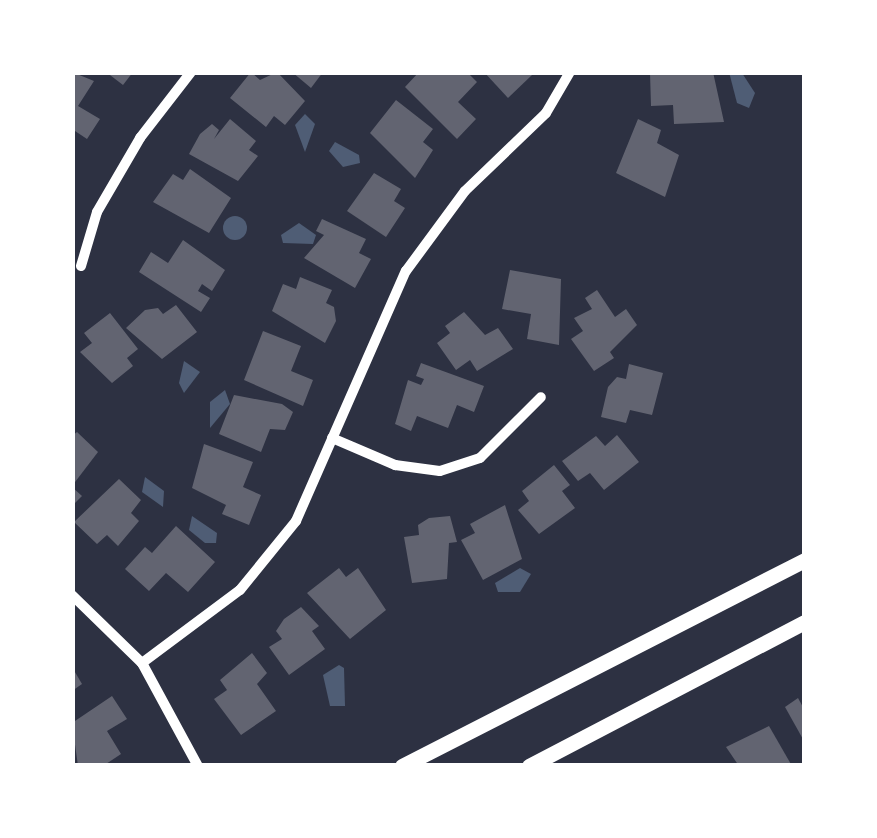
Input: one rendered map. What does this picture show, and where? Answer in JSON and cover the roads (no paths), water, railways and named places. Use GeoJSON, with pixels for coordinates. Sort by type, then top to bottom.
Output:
{"type":"FeatureCollection","features":[{"type":"Feature","properties":{"kind":"main road"},"geometry":{"type":"LineString","coordinates":[[402,766],[804,560]]}},
{"type":"Feature","properties":{"kind":"main road"},"geometry":{"type":"LineString","coordinates":[[528,766],[804,622]]}},
{"type":"Feature","properties":{"kind":"street"},"geometry":{"type":"LineString","coordinates":[[81,266],[97,212],[140,138],[191,72]]}},
{"type":"Feature","properties":{"kind":"street"},"geometry":{"type":"LineString","coordinates":[[142,663],[240,590],[296,521],[406,271],[466,192],[546,113],[570,72]]}},
{"type":"Feature","properties":{"kind":"street"},"geometry":{"type":"LineString","coordinates":[[332,438],[395,466],[440,471],[480,458],[541,397]]}},
{"type":"Feature","properties":{"kind":"street"},"geometry":{"type":"LineString","coordinates":[[72,595],[142,663],[198,766]]}},
{"type":"Feature","properties":{"kind":"water"},"geometry":{"type":"Polygon","coordinates":[[[729,72],[742,73],[755,93],[749,108],[737,103],[729,72]]]}},
{"type":"Feature","properties":{"kind":"water"},"geometry":{"type":"Polygon","coordinates":[[[305,114],[315,124],[305,152],[295,125],[305,114]]]}},
{"type":"Feature","properties":{"kind":"water"},"geometry":{"type":"Polygon","coordinates":[[[335,142],[359,155],[360,163],[343,167],[329,151],[335,142]]]}},
{"type":"Feature","properties":{"kind":"water"},"geometry":{"type":"Polygon","coordinates":[[[235,216],[247,228],[235,240],[223,228],[235,216]]]}},
{"type":"Feature","properties":{"kind":"water"},"geometry":{"type":"Polygon","coordinates":[[[299,223],[316,235],[313,244],[283,243],[281,235],[299,223]]]}},
{"type":"Feature","properties":{"kind":"water"},"geometry":{"type":"Polygon","coordinates":[[[184,361],[200,372],[184,393],[179,383],[184,361]]]}},
{"type":"Feature","properties":{"kind":"water"},"geometry":{"type":"Polygon","coordinates":[[[225,390],[230,404],[210,428],[210,402],[225,390]]]}},
{"type":"Feature","properties":{"kind":"water"},"geometry":{"type":"Polygon","coordinates":[[[145,477],[164,491],[163,507],[142,492],[145,477]]]}},
{"type":"Feature","properties":{"kind":"water"},"geometry":{"type":"Polygon","coordinates":[[[192,516],[217,533],[216,543],[205,543],[189,530],[192,516]]]}},
{"type":"Feature","properties":{"kind":"water"},"geometry":{"type":"Polygon","coordinates":[[[520,568],[531,574],[520,592],[498,592],[495,583],[520,568]]]}},
{"type":"Feature","properties":{"kind":"water"},"geometry":{"type":"Polygon","coordinates":[[[339,665],[344,668],[345,706],[330,706],[323,675],[339,665]]]}}]}
